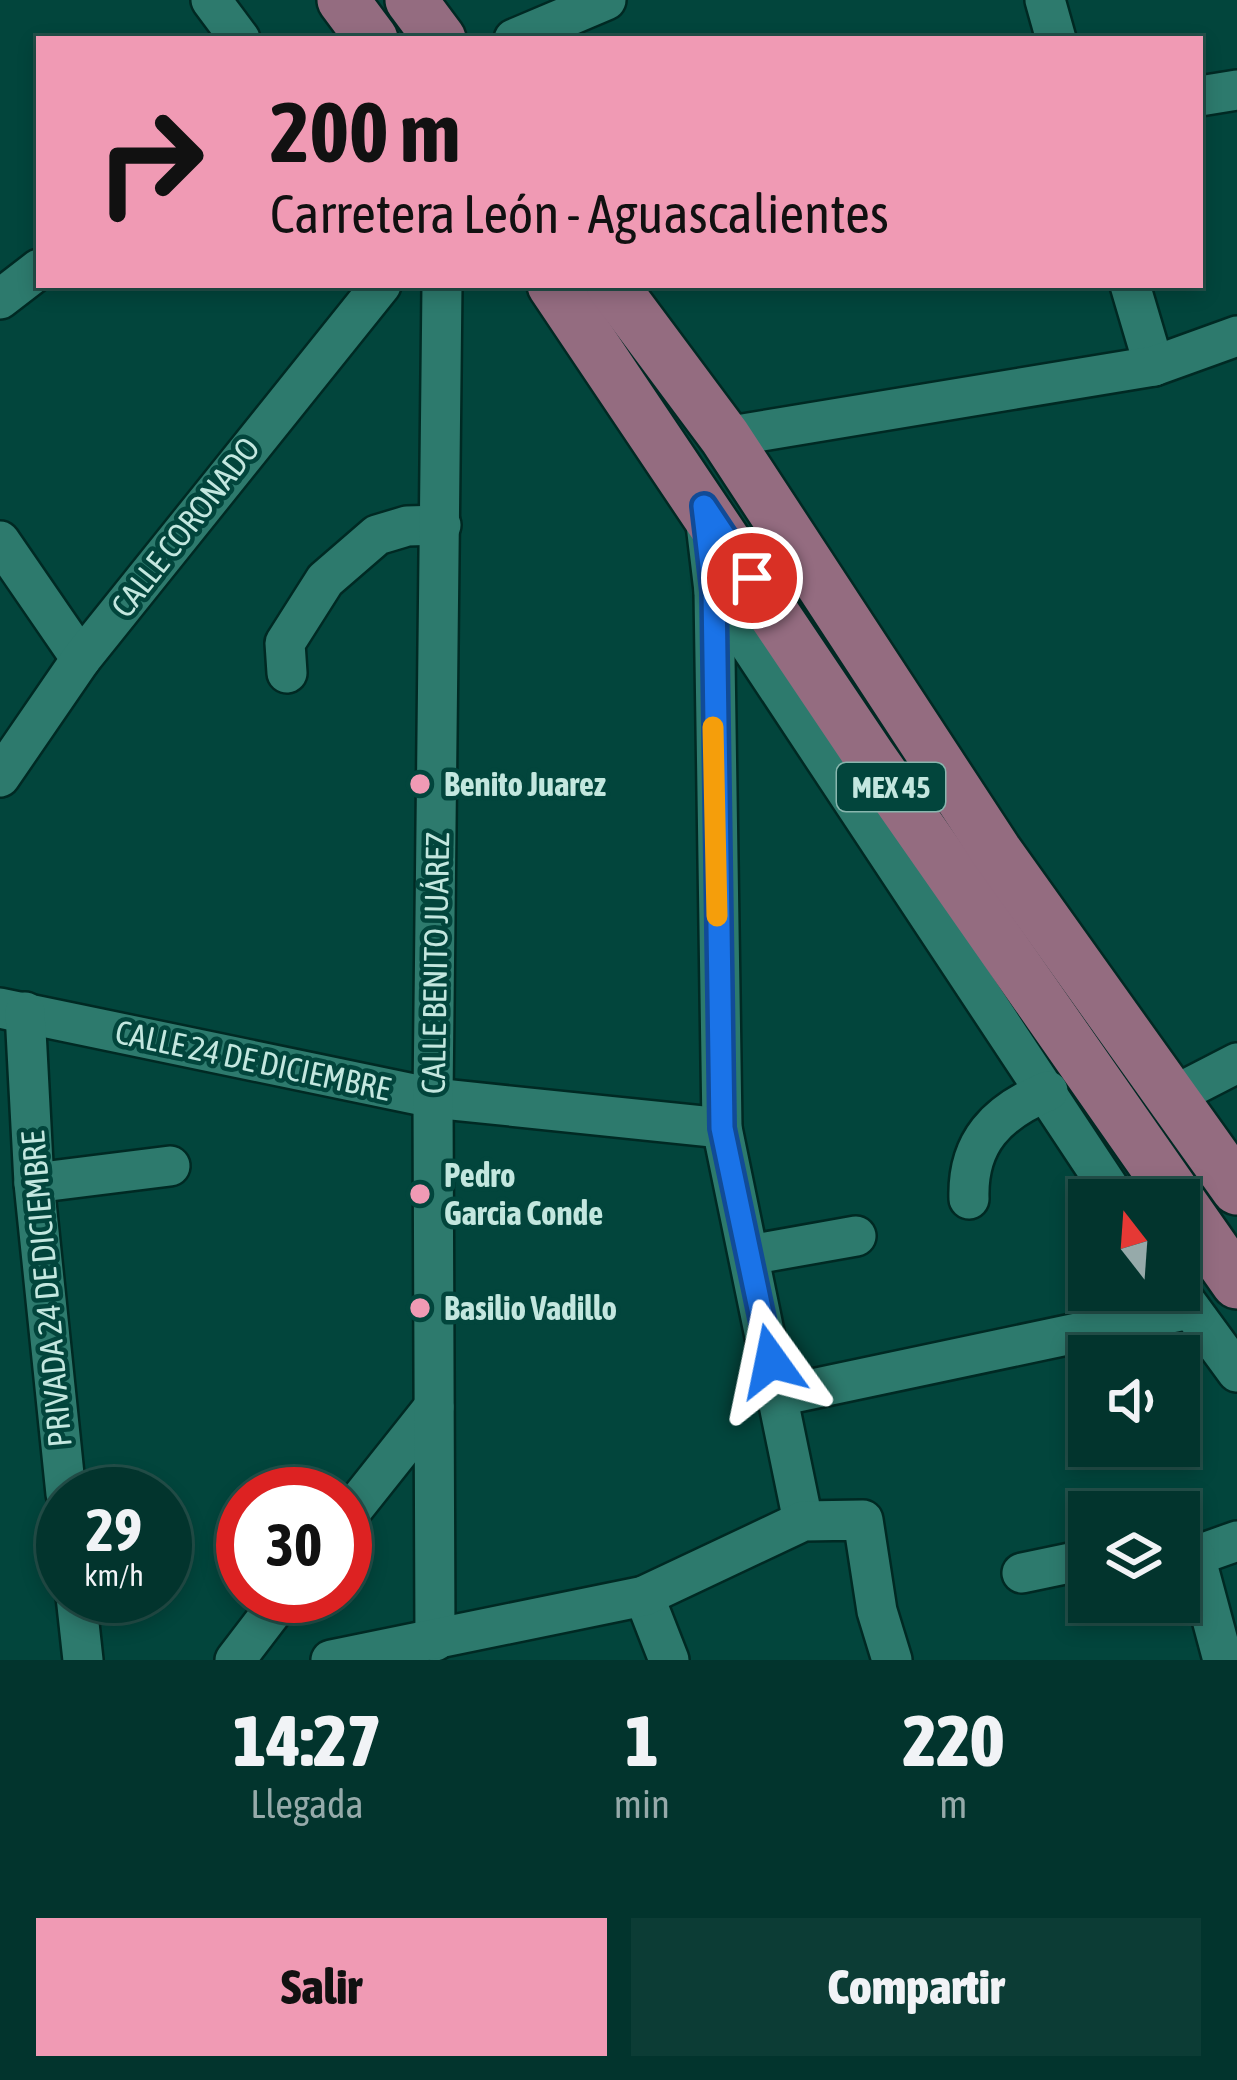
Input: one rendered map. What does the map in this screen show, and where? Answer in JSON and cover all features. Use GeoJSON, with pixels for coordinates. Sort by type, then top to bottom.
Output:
{"type":"FeatureCollection","features":[{"type":"Feature","properties":{"kind":"main road"},"geometry":{"type":"LineString","coordinates":[[343,0],[370,36]]}},
{"type":"Feature","properties":{"kind":"main road"},"geometry":{"type":"LineString","coordinates":[[411,0],[438,36]]}},
{"type":"Feature","properties":{"kind":"main road","name":"MEX 45"},"geometry":{"type":"LineString","coordinates":[[555,288],[870,757],[1237,1283]]}},
{"type":"Feature","properties":{"kind":"main road","name":"MEX 45"},"geometry":{"type":"LineString","coordinates":[[614,288],[725,437],[970,812],[1237,1189]]}},
{"type":"Feature","properties":{"kind":"street"},"geometry":{"type":"LineString","coordinates":[[212,0],[238,36]]}},
{"type":"Feature","properties":{"kind":"street"},"geometry":{"type":"LineString","coordinates":[[521,36],[606,0]]}},
{"type":"Feature","properties":{"kind":"street"},"geometry":{"type":"LineString","coordinates":[[1045,0],[1056,36]]}},
{"type":"Feature","properties":{"kind":"street"},"geometry":{"type":"LineString","coordinates":[[1203,96],[1237,90]]}},
{"type":"Feature","properties":{"kind":"street"},"geometry":{"type":"LineString","coordinates":[[0,299],[36,270]]}},
{"type":"Feature","properties":{"kind":"street","name":"CALLE CORONADO"},"geometry":{"type":"LineString","coordinates":[[0,777],[81,658],[379,288]]}},
{"type":"Feature","properties":{"kind":"street","name":"CALLE BENITO JUÁREZ"},"geometry":{"type":"LineString","coordinates":[[442,288],[434,1407],[456,1645]]}},
{"type":"Feature","properties":{"kind":"street"},"geometry":{"type":"LineString","coordinates":[[1131,288],[1154,366]]}},
{"type":"Feature","properties":{"kind":"street"},"geometry":{"type":"LineString","coordinates":[[725,437],[1154,366],[1237,336]]}},
{"type":"Feature","properties":{"kind":"street"},"geometry":{"type":"LineString","coordinates":[[704,506],[714,591],[722,1128],[803,1521]]}},
{"type":"Feature","properties":{"kind":"street"},"geometry":{"type":"LineString","coordinates":[[287,673],[285,643],[325,580],[377,535],[406,526],[441,525]]}},
{"type":"Feature","properties":{"kind":"street"},"geometry":{"type":"LineString","coordinates":[[0,541],[81,658]]}},
{"type":"Feature","properties":{"kind":"street"},"geometry":{"type":"LineString","coordinates":[[714,591],[1105,1179]]}},
{"type":"Feature","properties":{"kind":"street","name":"CALLE 24 DE DICIEMBRE"},"geometry":{"type":"LineString","coordinates":[[12,1010],[433,1098],[722,1128]]}},
{"type":"Feature","properties":{"kind":"street","name":"PRIVADA 24 DE DICIEMBRE"},"geometry":{"type":"LineString","coordinates":[[12,1010],[63,1467]]}},
{"type":"Feature","properties":{"kind":"street"},"geometry":{"type":"LineString","coordinates":[[1171,1097],[1237,1063]]}},
{"type":"Feature","properties":{"kind":"street"},"geometry":{"type":"LineString","coordinates":[[969,1199],[972,1152],[1007,1108],[1048,1090]]}},
{"type":"Feature","properties":{"kind":"street"},"geometry":{"type":"LineString","coordinates":[[34,1184],[170,1166]]}},
{"type":"Feature","properties":{"kind":"street"},"geometry":{"type":"LineString","coordinates":[[749,1255],[856,1236]]}},
{"type":"Feature","properties":{"kind":"street"},"geometry":{"type":"LineString","coordinates":[[779,1396],[1138,1311]]}},
{"type":"Feature","properties":{"kind":"street"},"geometry":{"type":"LineString","coordinates":[[1192,1311],[1237,1372]]}},
{"type":"Feature","properties":{"kind":"street"},"geometry":{"type":"LineString","coordinates":[[372,1485],[434,1407]]}},
{"type":"Feature","properties":{"kind":"street"},"geometry":{"type":"LineString","coordinates":[[332,1660],[456,1645],[644,1596],[803,1521],[863,1520],[877,1611],[892,1660]]}},
{"type":"Feature","properties":{"kind":"street"},"geometry":{"type":"LineString","coordinates":[[1200,1552],[1237,1541]]}},
{"type":"Feature","properties":{"kind":"street"},"geometry":{"type":"LineString","coordinates":[[1022,1573],[1068,1563]]}},
{"type":"Feature","properties":{"kind":"street"},"geometry":{"type":"LineString","coordinates":[[1200,1595],[1222,1660]]}},
{"type":"Feature","properties":{"kind":"street"},"geometry":{"type":"LineString","coordinates":[[644,1596],[670,1660]]}},
{"type":"Feature","properties":{"kind":"street"},"geometry":{"type":"LineString","coordinates":[[79,1623],[83,1660]]}},
{"type":"Feature","properties":{"kind":"street"},"geometry":{"type":"LineString","coordinates":[[235,1660],[263,1623]]}},
{"type":"Feature","properties":{"kind":"slow traffic"},"geometry":{"type":"LineString","coordinates":[[713,727],[717,916]]}},
{"type":"Feature","properties":{"kind":"place","name":"Benito Juarez"},"geometry":{"type":"Point","coordinates":[420,784]}},
{"type":"Feature","properties":{"kind":"place","name":"Pedro Garcia Conde"},"geometry":{"type":"Point","coordinates":[420,1194]}},
{"type":"Feature","properties":{"kind":"place","name":"Basilio Vadillo"},"geometry":{"type":"Point","coordinates":[420,1308]}},
{"type":"Feature","properties":{"kind":"route"},"geometry":{"type":"LineString","coordinates":[[752,578],[704,506],[714,591],[722,1128],[771,1361]]}}]}
